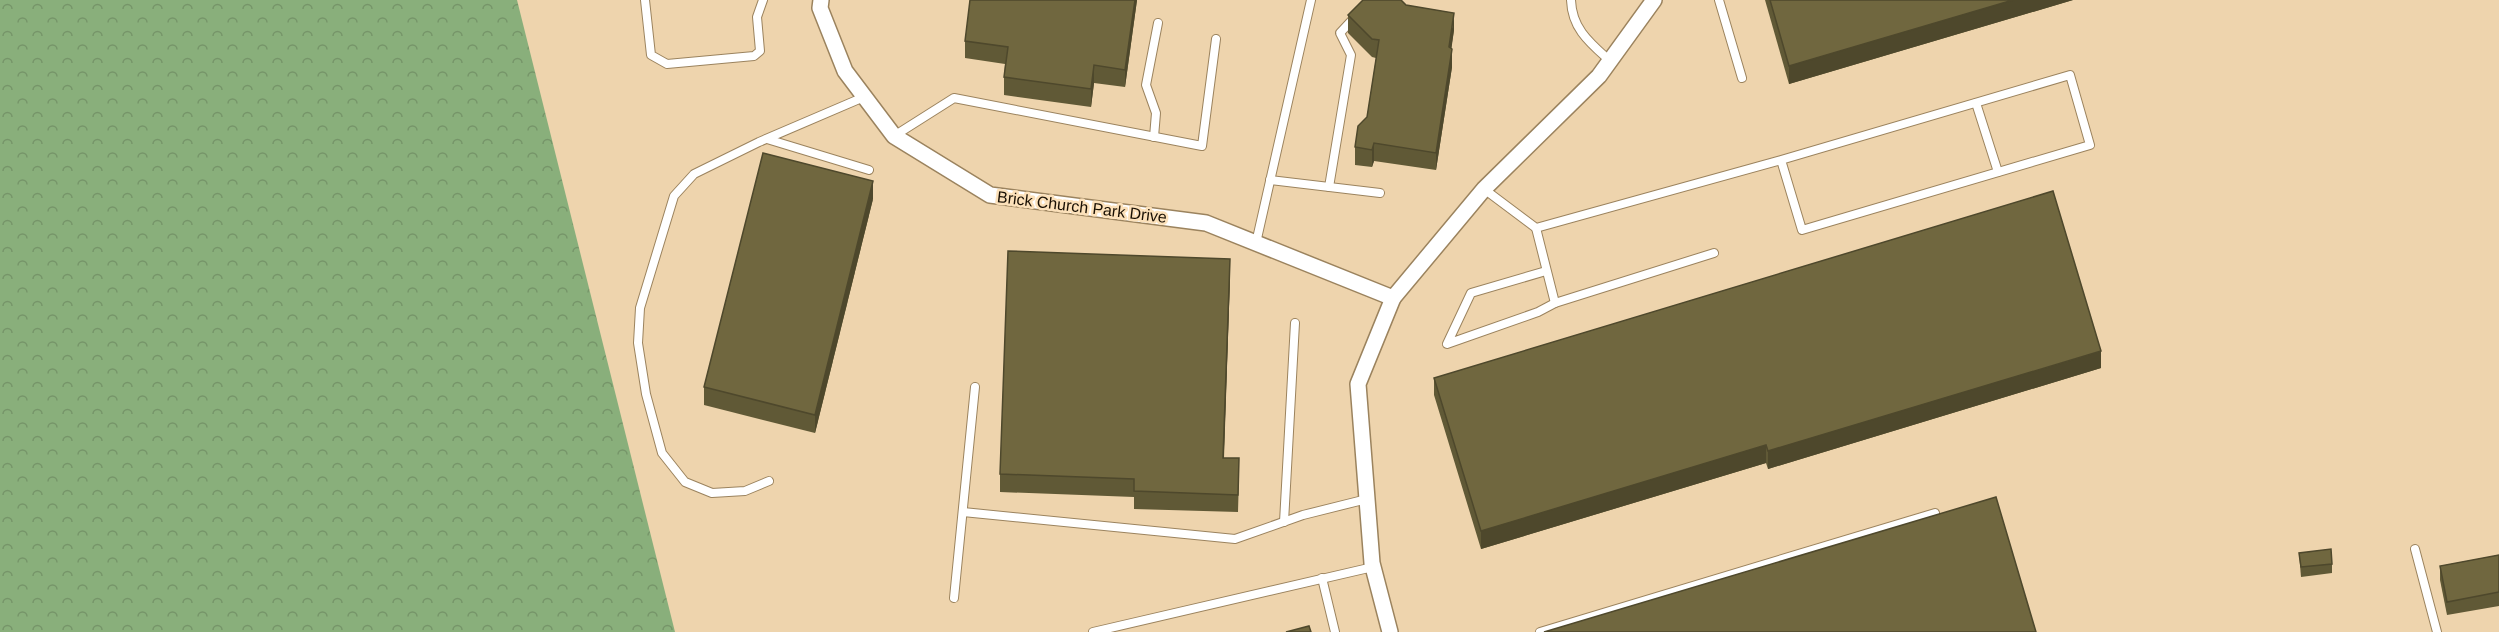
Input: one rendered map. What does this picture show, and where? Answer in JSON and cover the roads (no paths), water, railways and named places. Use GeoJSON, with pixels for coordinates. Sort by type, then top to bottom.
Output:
{"type":"FeatureCollection","features":[{"type":"Feature","properties":{"kind":"street","name":"Brick Church Park Drive"},"geometry":{"type":"LineString","coordinates":[[821,0],[820,8],[845,71],[894,136],[990,195],[1206,223],[1393,298]]}},
{"type":"Feature","properties":{"kind":"street"},"geometry":{"type":"LineString","coordinates":[[1390,632],[1373,567],[1358,384],[1393,298],[1484,189],[1599,76],[1654,0]]}},
{"type":"Feature","properties":{"kind":"lane"},"geometry":{"type":"LineString","coordinates":[[645,0],[651,55],[667,64],[754,56],[760,51],[757,17],[763,0]]}},
{"type":"Feature","properties":{"kind":"lane"},"geometry":{"type":"LineString","coordinates":[[1256,243],[1311,0]]}},
{"type":"Feature","properties":{"kind":"lane"},"geometry":{"type":"LineString","coordinates":[[1571,0],[1576,26],[1586,39],[1610,61]]}},
{"type":"Feature","properties":{"kind":"lane"},"geometry":{"type":"LineString","coordinates":[[1719,0],[1742,78]]}},
{"type":"Feature","properties":{"kind":"lane"},"geometry":{"type":"LineString","coordinates":[[1329,187],[1351,55],[1340,33],[1362,8]]}},
{"type":"Feature","properties":{"kind":"lane"},"geometry":{"type":"LineString","coordinates":[[1154,137],[1156,113],[1146,86],[1158,22]]}},
{"type":"Feature","properties":{"kind":"lane"},"geometry":{"type":"LineString","coordinates":[[894,136],[954,98],[1202,146],[1216,39]]}},
{"type":"Feature","properties":{"kind":"lane"},"geometry":{"type":"LineString","coordinates":[[1536,228],[1781,160],[2070,75],[2090,145],[1802,230],[1781,160]]}},
{"type":"Feature","properties":{"kind":"lane"},"geometry":{"type":"LineString","coordinates":[[769,481],[745,491],[711,493],[685,482],[662,453],[646,394],[638,343],[640,308],[674,196],[694,174],[864,97]]}},
{"type":"Feature","properties":{"kind":"lane"},"geometry":{"type":"LineString","coordinates":[[1976,103],[1998,172]]}},
{"type":"Feature","properties":{"kind":"lane"},"geometry":{"type":"LineString","coordinates":[[767,139],[869,170]]}},
{"type":"Feature","properties":{"kind":"lane"},"geometry":{"type":"LineString","coordinates":[[1270,180],[1380,194]]}},
{"type":"Feature","properties":{"kind":"lane"},"geometry":{"type":"LineString","coordinates":[[1484,189],[1536,228],[1555,303]]}},
{"type":"Feature","properties":{"kind":"lane"},"geometry":{"type":"LineString","coordinates":[[1546,271],[1471,293],[1448,344],[1538,312],[1555,303],[1714,253]]}},
{"type":"Feature","properties":{"kind":"lane"},"geometry":{"type":"LineString","coordinates":[[1284,522],[1295,323]]}},
{"type":"Feature","properties":{"kind":"lane"},"geometry":{"type":"LineString","coordinates":[[954,598],[975,387]]}},
{"type":"Feature","properties":{"kind":"lane"},"geometry":{"type":"LineString","coordinates":[[963,512],[1235,539],[1284,522],[1367,499]]}},
{"type":"Feature","properties":{"kind":"lane"},"geometry":{"type":"LineString","coordinates":[[1540,632],[1935,513]]}},
{"type":"Feature","properties":{"kind":"lane"},"geometry":{"type":"LineString","coordinates":[[2415,549],[2437,632]]}},
{"type":"Feature","properties":{"kind":"lane"},"geometry":{"type":"LineString","coordinates":[[1092,632],[1373,567]]}},
{"type":"Feature","properties":{"kind":"lane"},"geometry":{"type":"LineString","coordinates":[[1322,578],[1335,632]]}}]}
